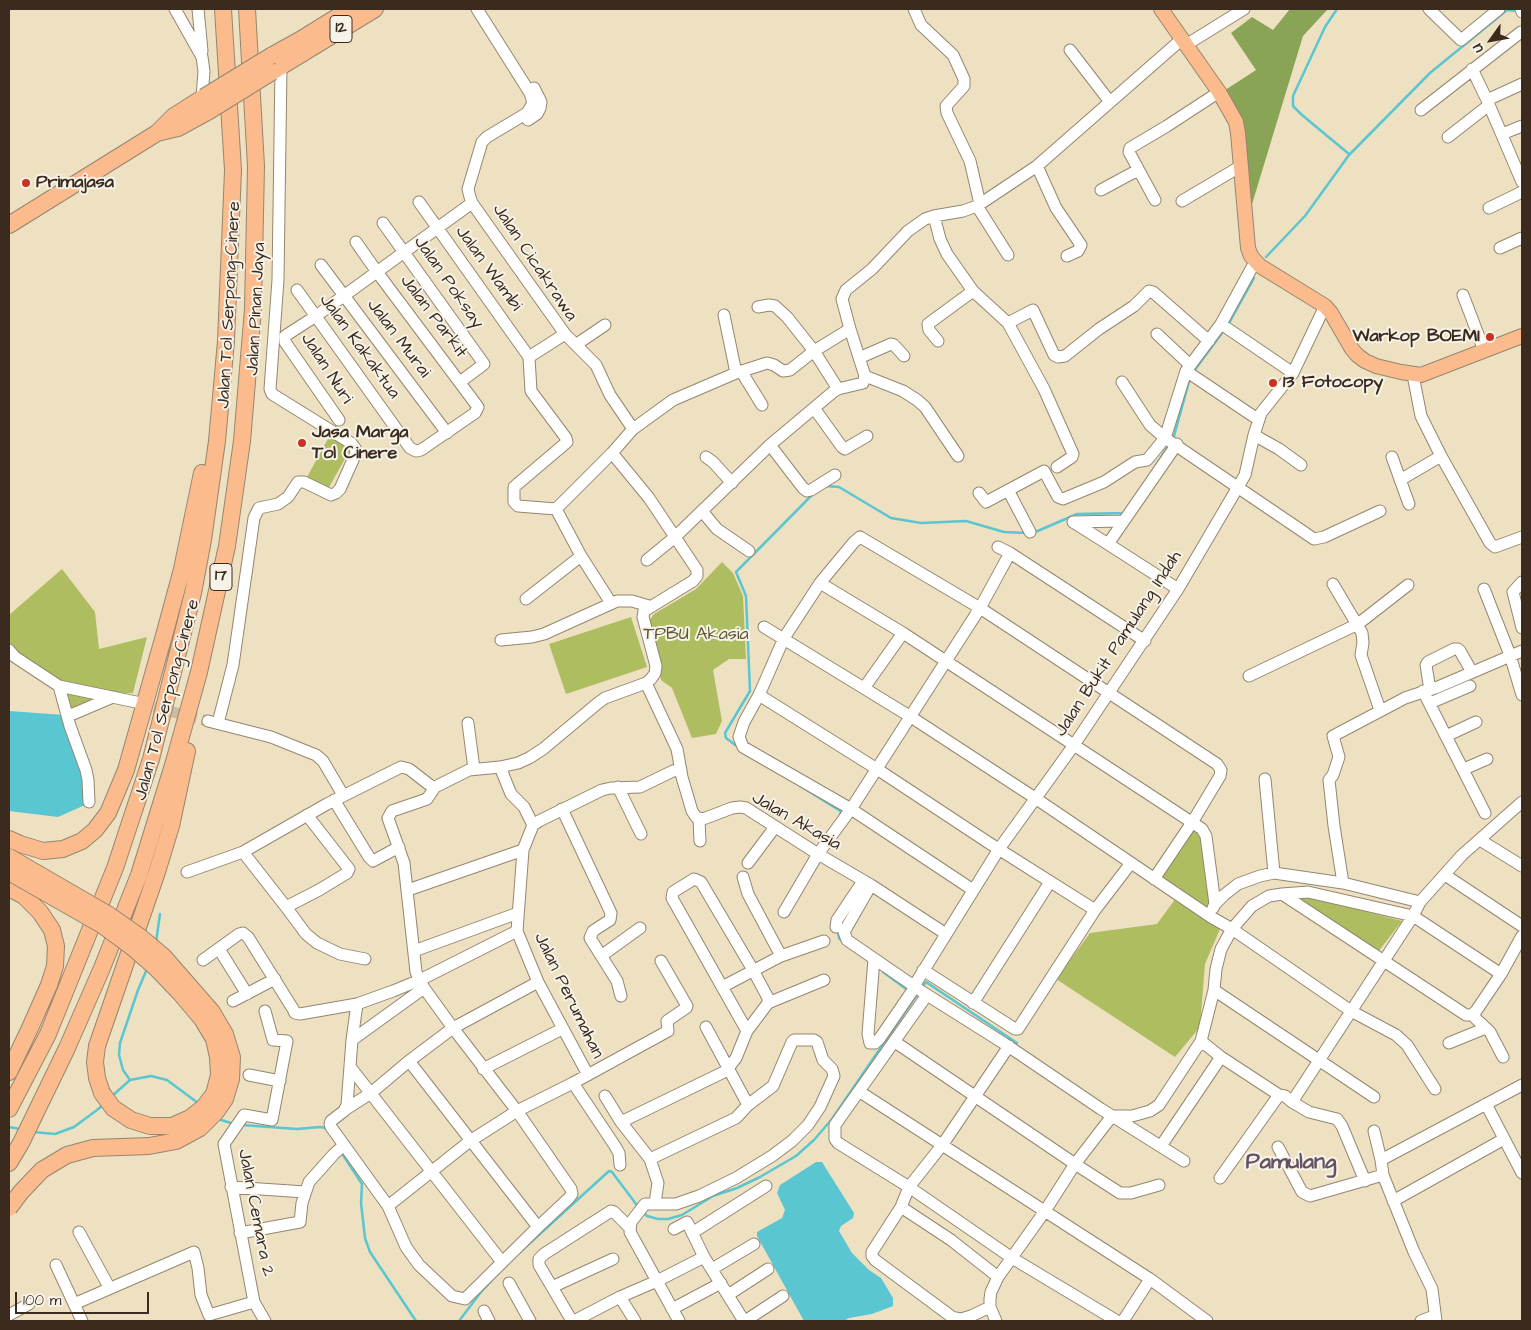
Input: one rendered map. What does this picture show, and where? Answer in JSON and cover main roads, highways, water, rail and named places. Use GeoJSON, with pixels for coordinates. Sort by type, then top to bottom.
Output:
{"type":"FeatureCollection","features":[{"type":"Feature","properties":{"kind":"highway","name":"Jalan Tol Serpong–Cinere"},"geometry":{"type":"LineString","coordinates":[[9,1109],[48,1034],[115,868],[151,759],[193,593],[218,441],[226,341],[233,170],[223,9]]}},
{"type":"Feature","properties":{"kind":"highway","name":"Jalan Tol Serpong–Cinere"},"geometry":{"type":"LineString","coordinates":[[9,1163],[67,1048],[102,968],[139,875],[174,762],[199,672],[227,546],[242,441],[253,309],[256,166],[247,9]]}},
{"type":"Feature","properties":{"kind":"highway","name":"12"},"geometry":{"type":"LineString","coordinates":[[9,225],[157,133],[178,128],[205,102],[274,65],[350,9]]}},
{"type":"Feature","properties":{"kind":"highway","name":"12"},"geometry":{"type":"LineString","coordinates":[[303,45],[375,9]]}},
{"type":"Feature","properties":{"kind":"highway"},"geometry":{"type":"LineString","coordinates":[[9,839],[43,851],[63,849],[82,840],[95,830],[108,813],[126,770],[182,569],[199,491],[226,341]]}},
{"type":"Feature","properties":{"kind":"highway"},"geometry":{"type":"LineString","coordinates":[[9,872],[102,925],[132,947],[182,994],[202,1019],[214,1039],[218,1057],[219,1076],[214,1094],[204,1107],[190,1118],[172,1126],[150,1126],[131,1120],[113,1108],[102,1093],[96,1078],[95,1062],[97,1046],[171,826],[185,764],[199,672]]}},
{"type":"Feature","properties":{"kind":"highway"},"geometry":{"type":"LineString","coordinates":[[9,857],[109,915],[139,936],[164,957],[212,1012],[225,1034],[232,1057],[231,1079],[225,1099],[216,1112],[200,1128],[176,1141],[149,1146],[94,1148],[67,1155],[42,1170],[9,1208]]}},
{"type":"Feature","properties":{"kind":"highway"},"geometry":{"type":"LineString","coordinates":[[9,888],[24,896],[40,912],[52,930],[56,946],[55,966],[48,985],[9,1072]]}},
{"type":"Feature","properties":{"kind":"main road"},"geometry":{"type":"LineString","coordinates":[[1161,9],[1219,92],[1236,122],[1248,248],[1255,262],[1325,306],[1352,349],[1361,358],[1376,366],[1413,375],[1421,375],[1522,336]]}},
{"type":"Feature","properties":{"kind":"water"},"geometry":{"type":"Polygon","coordinates":[[[9,711],[64,715],[81,770],[85,805],[58,817],[9,811],[9,711]]]}},
{"type":"Feature","properties":{"kind":"water"},"geometry":{"type":"Polygon","coordinates":[[[816,1162],[822,1162],[854,1213],[853,1218],[841,1226],[839,1231],[852,1253],[869,1270],[881,1278],[893,1298],[893,1306],[872,1314],[849,1318],[844,1321],[804,1321],[757,1236],[757,1232],[782,1218],[785,1210],[777,1193],[780,1185],[816,1162]]]}},
{"type":"Feature","properties":{"kind":"waterway"},"geometry":{"type":"LineString","coordinates":[[1337,9],[1325,27],[1293,96],[1293,106],[1349,154]]}},
{"type":"Feature","properties":{"kind":"waterway"},"geometry":{"type":"LineString","coordinates":[[1266,257],[1305,216],[1349,155],[1430,73],[1507,10],[1518,11]]}},
{"type":"Feature","properties":{"kind":"waterway"},"geometry":{"type":"LineString","coordinates":[[1228,325],[1254,278]]}},
{"type":"Feature","properties":{"kind":"waterway"},"geometry":{"type":"LineString","coordinates":[[1194,371],[1225,329]]}},
{"type":"Feature","properties":{"kind":"waterway"},"geometry":{"type":"LineString","coordinates":[[1174,436],[1190,378]]}},
{"type":"Feature","properties":{"kind":"waterway"},"geometry":{"type":"LineString","coordinates":[[1156,465],[1167,448]]}},
{"type":"Feature","properties":{"kind":"waterway"},"geometry":{"type":"LineString","coordinates":[[826,486],[839,487],[891,518],[921,523],[966,521],[1004,532],[1027,533]]}},
{"type":"Feature","properties":{"kind":"waterway"},"geometry":{"type":"LineString","coordinates":[[738,747],[726,738],[725,733],[750,691],[746,596],[736,572],[813,494]]}},
{"type":"Feature","properties":{"kind":"waterway"},"geometry":{"type":"LineString","coordinates":[[1033,533],[1077,514],[1124,513],[1125,511]]}},
{"type":"Feature","properties":{"kind":"waterway"},"geometry":{"type":"LineString","coordinates":[[802,787],[842,812],[840,814]]}},
{"type":"Feature","properties":{"kind":"waterway"},"geometry":{"type":"LineString","coordinates":[[156,942],[160,914]]}},
{"type":"Feature","properties":{"kind":"waterway"},"geometry":{"type":"LineString","coordinates":[[839,930],[839,938],[843,942]]}},
{"type":"Feature","properties":{"kind":"waterway"},"geometry":{"type":"LineString","coordinates":[[130,1080],[123,1070],[119,1055],[120,1043],[147,969]]}},
{"type":"Feature","properties":{"kind":"waterway"},"geometry":{"type":"LineString","coordinates":[[883,972],[909,991]]}},
{"type":"Feature","properties":{"kind":"waterway"},"geometry":{"type":"LineString","coordinates":[[922,987],[926,982],[1017,1043]]}},
{"type":"Feature","properties":{"kind":"waterway"},"geometry":{"type":"LineString","coordinates":[[643,1212],[647,1216],[658,1219],[668,1219],[682,1215],[713,1196],[737,1188],[760,1177],[796,1156],[814,1140],[832,1119],[918,993]]}},
{"type":"Feature","properties":{"kind":"waterway"},"geometry":{"type":"LineString","coordinates":[[111,1097],[130,1080],[151,1076],[167,1080],[198,1103]]}},
{"type":"Feature","properties":{"kind":"waterway"},"geometry":{"type":"LineString","coordinates":[[33,1132],[55,1134],[74,1127],[104,1104]]}},
{"type":"Feature","properties":{"kind":"waterway"},"geometry":{"type":"LineString","coordinates":[[218,1119],[234,1124]]}},
{"type":"Feature","properties":{"kind":"waterway"},"geometry":{"type":"LineString","coordinates":[[242,1125],[297,1129],[320,1127],[327,1130]]}},
{"type":"Feature","properties":{"kind":"waterway"},"geometry":{"type":"LineString","coordinates":[[9,1127],[20,1129]]}},
{"type":"Feature","properties":{"kind":"waterway"},"geometry":{"type":"LineString","coordinates":[[341,1152],[362,1184],[361,1203],[365,1238],[370,1252],[416,1321]]}},
{"type":"Feature","properties":{"kind":"waterway"},"geometry":{"type":"LineString","coordinates":[[519,1253],[609,1171],[612,1172],[639,1208]]}},
{"type":"Feature","properties":{"kind":"waterway"},"geometry":{"type":"LineString","coordinates":[[459,1321],[494,1278]]}},
{"type":"Feature","properties":{"kind":"tunnel"},"geometry":{"type":"LineString","coordinates":[[138,703],[208,721]]}},
{"type":"Feature","properties":{"kind":"place","name":"Primajasa"},"geometry":{"type":"Point","coordinates":[26,183]}},
{"type":"Feature","properties":{"kind":"place","name":"Warkop BOEMI"},"geometry":{"type":"Point","coordinates":[1490,337]}},
{"type":"Feature","properties":{"kind":"place","name":"13 Fotocopy"},"geometry":{"type":"Point","coordinates":[1273,383]}},
{"type":"Feature","properties":{"kind":"place","name":"Jasa Marga Tol Cinere"},"geometry":{"type":"Point","coordinates":[302,443]}},
{"type":"Feature","properties":{"kind":"district","name":"Pamulang"},"geometry":{"type":"Point","coordinates":[1291,1163]}},
{"type":"Feature","properties":{"kind":"park label","name":"TPBU Akasia"},"geometry":{"type":"Point","coordinates":[696,635]}}]}
